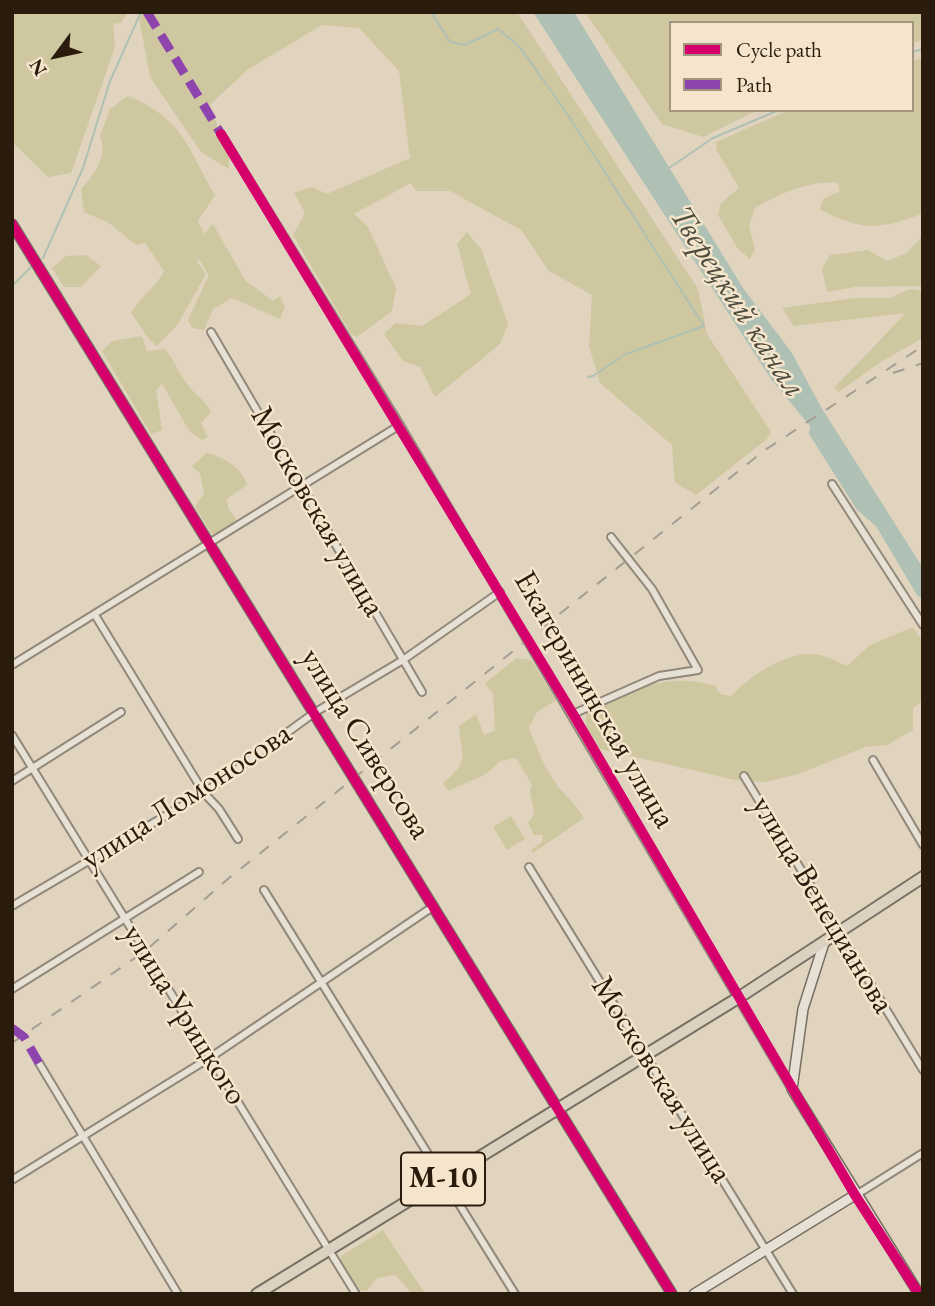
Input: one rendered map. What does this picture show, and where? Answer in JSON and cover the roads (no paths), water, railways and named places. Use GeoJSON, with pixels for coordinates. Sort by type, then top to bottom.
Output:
{"type":"FeatureCollection","features":[{"type":"Feature","properties":{"kind":"highway","name":"М-10"},"geometry":{"type":"LineString","coordinates":[[257,1294],[738,998],[923,877]]}},
{"type":"Feature","properties":{"kind":"street","name":"Екатерининская улица"},"geometry":{"type":"LineString","coordinates":[[221,134],[573,714],[855,1195],[919,1294]]}},
{"type":"Feature","properties":{"kind":"street","name":"улица Сиверсова"},"geometry":{"type":"LineString","coordinates":[[12,223],[672,1294]]}},
{"type":"Feature","properties":{"kind":"street","name":"Московская улица"},"geometry":{"type":"LineString","coordinates":[[211,331],[422,692]]}},
{"type":"Feature","properties":{"kind":"street"},"geometry":{"type":"LineString","coordinates":[[12,665],[400,425]]}},
{"type":"Feature","properties":{"kind":"street"},"geometry":{"type":"LineString","coordinates":[[832,484],[923,625]]}},
{"type":"Feature","properties":{"kind":"street"},"geometry":{"type":"LineString","coordinates":[[573,714],[659,676],[698,670],[652,589],[611,537]]}},
{"type":"Feature","properties":{"kind":"street","name":"улица Ломоносова"},"geometry":{"type":"LineString","coordinates":[[12,906],[204,793],[314,713],[402,660],[500,592]]}},
{"type":"Feature","properties":{"kind":"street"},"geometry":{"type":"LineString","coordinates":[[95,615],[204,793],[219,809],[238,839]]}},
{"type":"Feature","properties":{"kind":"street"},"geometry":{"type":"LineString","coordinates":[[12,781],[121,712]]}},
{"type":"Feature","properties":{"kind":"street","name":"улица Урицкого"},"geometry":{"type":"LineString","coordinates":[[12,735],[356,1294]]}},
{"type":"Feature","properties":{"kind":"street"},"geometry":{"type":"LineString","coordinates":[[873,760],[923,845]]}},
{"type":"Feature","properties":{"kind":"street","name":"улица Венецианова"},"geometry":{"type":"LineString","coordinates":[[744,776],[923,1070]]}},
{"type":"Feature","properties":{"kind":"street","name":"Московская улица"},"geometry":{"type":"LineString","coordinates":[[529,867],[793,1294]]}},
{"type":"Feature","properties":{"kind":"street"},"geometry":{"type":"LineString","coordinates":[[12,989],[200,872]]}},
{"type":"Feature","properties":{"kind":"street"},"geometry":{"type":"LineString","coordinates":[[264,890],[515,1294]]}},
{"type":"Feature","properties":{"kind":"street"},"geometry":{"type":"LineString","coordinates":[[12,1180],[211,1057],[435,906]]}},
{"type":"Feature","properties":{"kind":"street"},"geometry":{"type":"LineString","coordinates":[[792,1089],[803,1009],[824,943]]}},
{"type":"Feature","properties":{"kind":"street"},"geometry":{"type":"LineString","coordinates":[[39,1063],[178,1294]]}},
{"type":"Feature","properties":{"kind":"street"},"geometry":{"type":"LineString","coordinates":[[694,1294],[923,1153]]}},
{"type":"Feature","properties":{"kind":"water","name":"Тверецкий канал"},"geometry":{"type":"Polygon","coordinates":[[[533,12],[574,12],[743,288],[792,353],[821,407],[923,568],[923,599],[917,595],[876,526],[857,510],[809,434],[810,426],[771,379],[533,12]]]}},
{"type":"Feature","properties":{"kind":"waterway"},"geometry":{"type":"LineString","coordinates":[[43,258],[83,168],[110,81],[141,12]]}},
{"type":"Feature","properties":{"kind":"waterway"},"geometry":{"type":"LineString","coordinates":[[431,12],[450,42],[465,45],[498,29],[519,46],[568,115],[704,326],[626,354],[588,377]]}},
{"type":"Feature","properties":{"kind":"waterway"},"geometry":{"type":"LineString","coordinates":[[914,51],[923,49]]}},
{"type":"Feature","properties":{"kind":"waterway"},"geometry":{"type":"LineString","coordinates":[[669,168],[713,138],[774,112]]}},
{"type":"Feature","properties":{"kind":"waterway"},"geometry":{"type":"LineString","coordinates":[[12,286],[33,265]]}},
{"type":"Feature","properties":{"kind":"railway"},"geometry":{"type":"LineString","coordinates":[[12,1043],[145,951],[229,878],[765,450],[923,346]]}},
{"type":"Feature","properties":{"kind":"railway"},"geometry":{"type":"LineString","coordinates":[[893,373],[923,363]]}}]}
